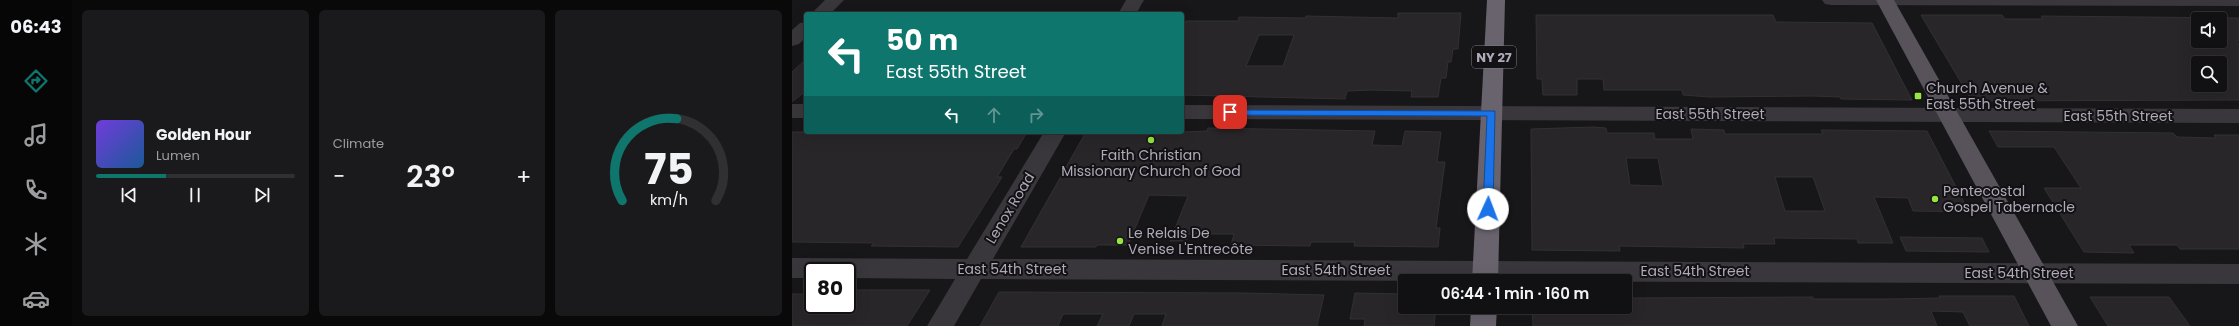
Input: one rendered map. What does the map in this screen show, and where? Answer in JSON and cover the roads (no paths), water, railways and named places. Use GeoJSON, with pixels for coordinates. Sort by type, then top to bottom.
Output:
{"type":"FeatureCollection","features":[{"type":"Feature","properties":{"kind":"highway","name":"NY 27"},"geometry":{"type":"LineString","coordinates":[[1485,274],[1496,0]]}},
{"type":"Feature","properties":{"kind":"highway"},"geometry":{"type":"LineString","coordinates":[[1483,326],[1484,314]]}},
{"type":"Feature","properties":{"kind":"main road"},"geometry":{"type":"LineString","coordinates":[[1885,0],[2034,273],[2065,326]]}},
{"type":"Feature","properties":{"kind":"street"},"geometry":{"type":"LineString","coordinates":[[822,12],[835,0]]}},
{"type":"Feature","properties":{"kind":"street"},"geometry":{"type":"LineString","coordinates":[[1127,12],[1135,0]]}},
{"type":"Feature","properties":{"kind":"street"},"geometry":{"type":"LineString","coordinates":[[1831,0],[2239,1]]}},
{"type":"Feature","properties":{"kind":"street"},"geometry":{"type":"LineString","coordinates":[[792,40],[804,29]]}},
{"type":"Feature","properties":{"kind":"street"},"geometry":{"type":"LineString","coordinates":[[792,111],[804,111]]}},
{"type":"Feature","properties":{"kind":"street","name":"East 55th Street"},"geometry":{"type":"LineString","coordinates":[[1184,112],[2239,116]]}},
{"type":"Feature","properties":{"kind":"street","name":"Lenox Road"},"geometry":{"type":"LineString","coordinates":[[940,326],[1054,134]]}},
{"type":"Feature","properties":{"kind":"street","name":"East 54th Street"},"geometry":{"type":"LineString","coordinates":[[792,268],[1398,275]]}},
{"type":"Feature","properties":{"kind":"street","name":"East 54th Street"},"geometry":{"type":"LineString","coordinates":[[1632,275],[2034,273],[2239,274]]}},
{"type":"Feature","properties":{"kind":"place","name":"Church Avenue & East 55th Street"},"geometry":{"type":"Point","coordinates":[1918,96]}},
{"type":"Feature","properties":{"kind":"place","name":"Faith Christian Missionary Church of God"},"geometry":{"type":"Point","coordinates":[1151,140]}},
{"type":"Feature","properties":{"kind":"place","name":"Pentecostal Gospel Tabernacle"},"geometry":{"type":"Point","coordinates":[1935,199]}},
{"type":"Feature","properties":{"kind":"place","name":"Le Relais De Venise L'Entrecôte"},"geometry":{"type":"Point","coordinates":[1120,241]}}]}
